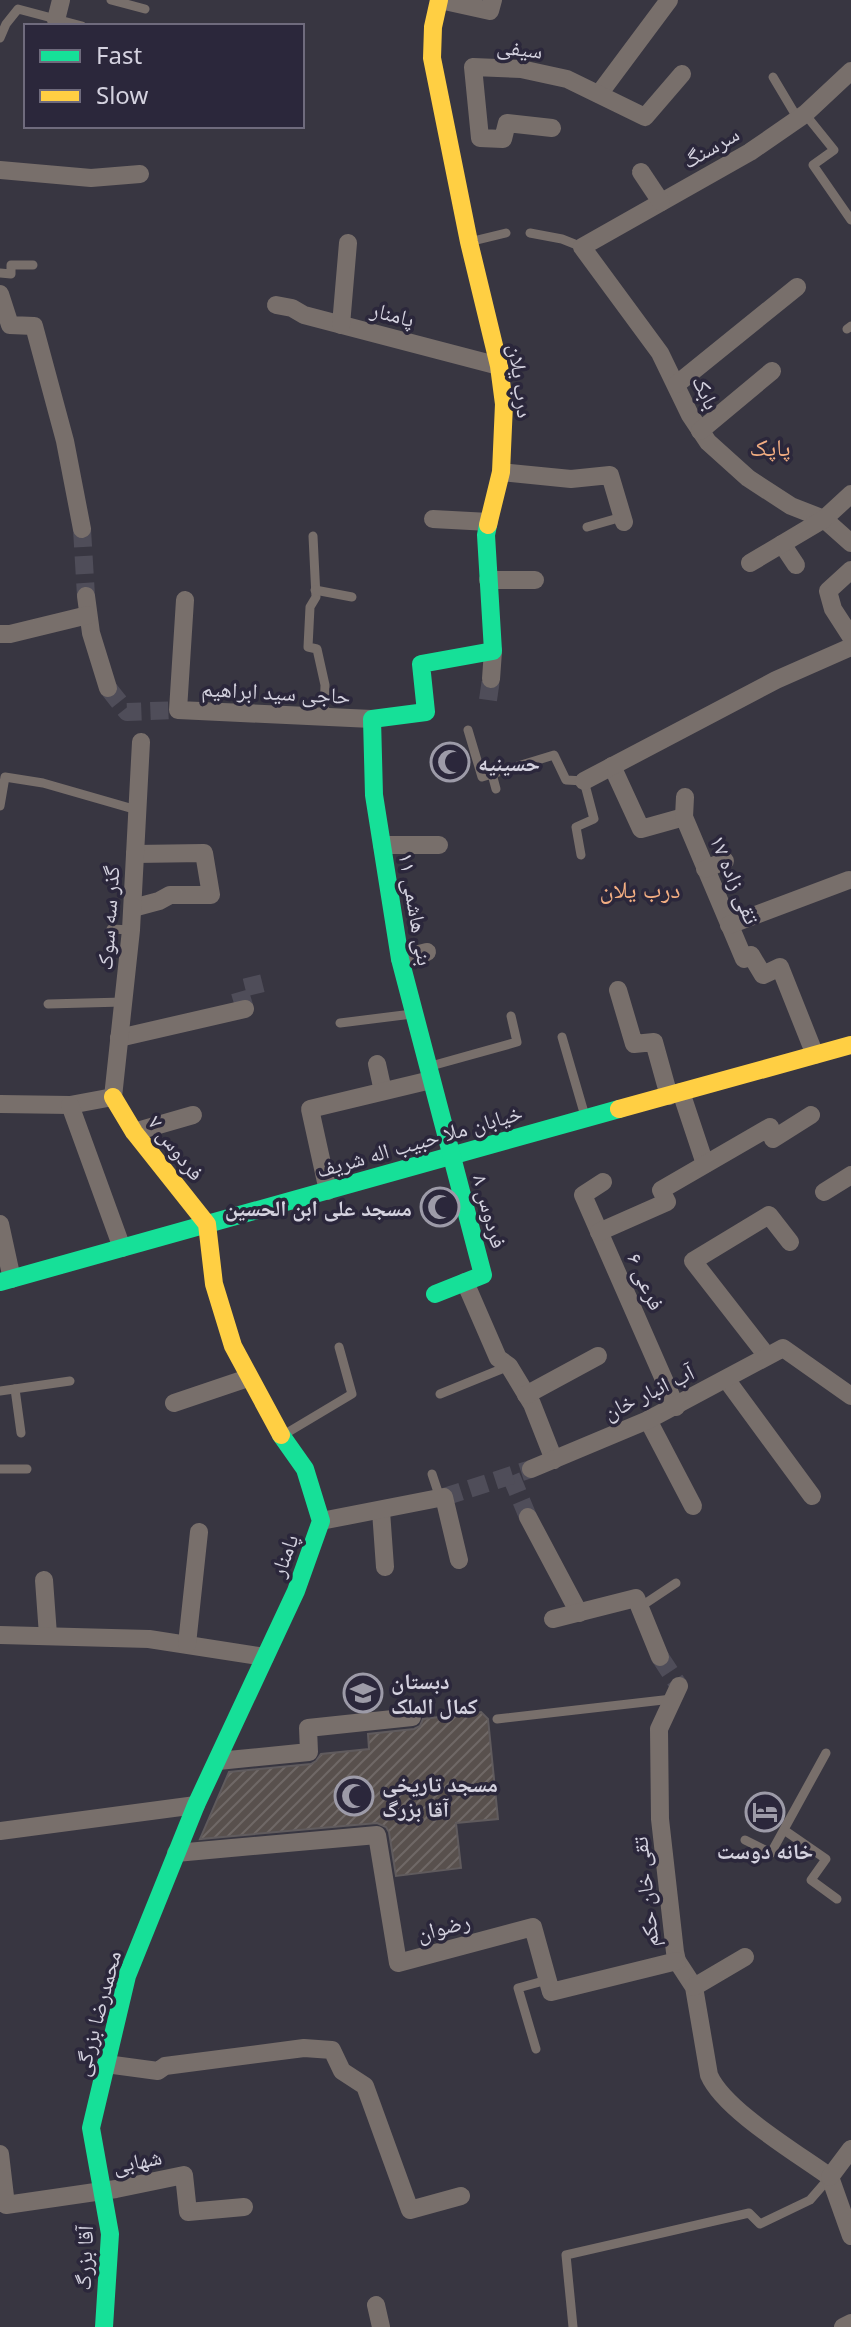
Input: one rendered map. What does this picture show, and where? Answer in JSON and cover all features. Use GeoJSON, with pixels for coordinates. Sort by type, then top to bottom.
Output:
{"type":"FeatureCollection","features":[{"type":"Feature","properties":{"kind":"street"},"geometry":{"type":"LineString","coordinates":[[56,20],[61,0]]}},
{"type":"Feature","properties":{"kind":"street"},"geometry":{"type":"LineString","coordinates":[[439,0],[490,11],[493,0]]}},
{"type":"Feature","properties":{"kind":"street","name":"درب یلان"},"geometry":{"type":"LineString","coordinates":[[439,0],[433,27],[432,58],[469,242],[499,366],[504,404],[501,472],[489,522],[486,551],[493,651]]}},
{"type":"Feature","properties":{"kind":"street"},"geometry":{"type":"LineString","coordinates":[[599,94],[669,0]]}},
{"type":"Feature","properties":{"kind":"street","name":"سیفی"},"geometry":{"type":"LineString","coordinates":[[552,128],[507,123],[503,139],[480,138],[473,67],[521,69],[567,79],[645,117],[682,74]]}},
{"type":"Feature","properties":{"kind":"street","name":"سرسنگ"},"geometry":{"type":"LineString","coordinates":[[582,247],[750,152],[802,116],[851,71]]}},
{"type":"Feature","properties":{"kind":"street"},"geometry":{"type":"LineString","coordinates":[[443,114],[477,108]]}},
{"type":"Feature","properties":{"kind":"street"},"geometry":{"type":"LineString","coordinates":[[0,170],[91,178],[140,174]]}},
{"type":"Feature","properties":{"kind":"street"},"geometry":{"type":"LineString","coordinates":[[641,172],[661,202]]}},
{"type":"Feature","properties":{"kind":"street"},"geometry":{"type":"LineString","coordinates":[[341,325],[348,243]]}},
{"type":"Feature","properties":{"kind":"street","name":"بابک"},"geometry":{"type":"LineString","coordinates":[[582,247],[660,353],[700,431],[718,452],[748,478],[791,506],[824,519],[851,543]]}},
{"type":"Feature","properties":{"kind":"street"},"geometry":{"type":"LineString","coordinates":[[677,384],[797,287]]}},
{"type":"Feature","properties":{"kind":"street"},"geometry":{"type":"LineString","coordinates":[[0,294],[10,325],[34,326],[65,441],[82,529]]}},
{"type":"Feature","properties":{"kind":"street","name":"پامنار"},"geometry":{"type":"LineString","coordinates":[[276,305],[499,366]]}},
{"type":"Feature","properties":{"kind":"street"},"geometry":{"type":"LineString","coordinates":[[700,431],[772,371]]}},
{"type":"Feature","properties":{"kind":"street"},"geometry":{"type":"LineString","coordinates":[[501,472],[571,479],[610,475],[623,519]]}},
{"type":"Feature","properties":{"kind":"street"},"geometry":{"type":"LineString","coordinates":[[750,563],[824,519],[851,494]]}},
{"type":"Feature","properties":{"kind":"street"},"geometry":{"type":"LineString","coordinates":[[433,519],[489,522]]}},
{"type":"Feature","properties":{"kind":"street"},"geometry":{"type":"LineString","coordinates":[[782,544],[796,565]]}},
{"type":"Feature","properties":{"kind":"street"},"geometry":{"type":"LineString","coordinates":[[851,570],[828,591],[833,609],[851,637]]}},
{"type":"Feature","properties":{"kind":"street"},"geometry":{"type":"LineString","coordinates":[[488,580],[535,580]]}},
{"type":"Feature","properties":{"kind":"street"},"geometry":{"type":"LineString","coordinates":[[86,596],[96,651],[108,688]]}},
{"type":"Feature","properties":{"kind":"street","name":"حاجی سید ابراهیم"},"geometry":{"type":"LineString","coordinates":[[185,600],[178,710],[372,719]]}},
{"type":"Feature","properties":{"kind":"street"},"geometry":{"type":"LineString","coordinates":[[0,634],[88,615]]}},
{"type":"Feature","properties":{"kind":"street"},"geometry":{"type":"LineString","coordinates":[[584,781],[776,680],[851,647]]}},
{"type":"Feature","properties":{"kind":"street"},"geometry":{"type":"LineString","coordinates":[[372,719],[426,712],[421,664],[493,651],[491,679]]}},
{"type":"Feature","properties":{"kind":"street","name":"بنی هاشمی ۱۱"},"geometry":{"type":"LineString","coordinates":[[372,719],[374,795],[400,959],[451,1156]]}},
{"type":"Feature","properties":{"kind":"street","name":"گذر سه سوک"},"geometry":{"type":"LineString","coordinates":[[113,1097],[133,908],[141,742]]}},
{"type":"Feature","properties":{"kind":"street"},"geometry":{"type":"LineString","coordinates":[[612,766],[641,829],[684,817],[685,797]]}},
{"type":"Feature","properties":{"kind":"street","name":"تقی زاده ۱۷"},"geometry":{"type":"LineString","coordinates":[[684,817],[744,959],[751,955],[763,975],[780,967],[815,1055]]}},
{"type":"Feature","properties":{"kind":"street"},"geometry":{"type":"LineString","coordinates":[[382,845],[439,845]]}},
{"type":"Feature","properties":{"kind":"street"},"geometry":{"type":"LineString","coordinates":[[133,908],[170,895],[211,895],[204,853],[135,854]]}},
{"type":"Feature","properties":{"kind":"street"},"geometry":{"type":"LineString","coordinates":[[705,869],[725,861]]}},
{"type":"Feature","properties":{"kind":"street"},"geometry":{"type":"LineString","coordinates":[[729,925],[849,880]]}},
{"type":"Feature","properties":{"kind":"street"},"geometry":{"type":"LineString","coordinates":[[400,959],[427,952]]}},
{"type":"Feature","properties":{"kind":"street"},"geometry":{"type":"LineString","coordinates":[[618,990],[634,1044],[654,1042],[705,1164]]}},
{"type":"Feature","properties":{"kind":"street"},"geometry":{"type":"LineString","coordinates":[[119,1038],[245,1009]]}},
{"type":"Feature","properties":{"kind":"street","name":"خیابان ملا حبیب اله شریف"},"geometry":{"type":"LineString","coordinates":[[6,1281],[851,1045]]}},
{"type":"Feature","properties":{"kind":"street"},"geometry":{"type":"LineString","coordinates":[[377,1064],[383,1091]]}},
{"type":"Feature","properties":{"kind":"street"},"geometry":{"type":"LineString","coordinates":[[328,1191],[310,1109],[383,1091],[429,1073]]}},
{"type":"Feature","properties":{"kind":"street"},"geometry":{"type":"LineString","coordinates":[[0,1104],[70,1105],[113,1097]]}},
{"type":"Feature","properties":{"kind":"street","name":"فردوس ۷"},"geometry":{"type":"LineString","coordinates":[[113,1097],[134,1132],[207,1224]]}},
{"type":"Feature","properties":{"kind":"street"},"geometry":{"type":"LineString","coordinates":[[70,1105],[122,1248]]}},
{"type":"Feature","properties":{"kind":"street"},"geometry":{"type":"LineString","coordinates":[[134,1132],[193,1115]]}},
{"type":"Feature","properties":{"kind":"street"},"geometry":{"type":"LineString","coordinates":[[599,1232],[667,1202],[661,1190],[770,1127],[773,1139],[811,1115]]}},
{"type":"Feature","properties":{"kind":"street","name":"فردوس ۸"},"geometry":{"type":"LineString","coordinates":[[451,1156],[483,1275],[465,1282]]}},
{"type":"Feature","properties":{"kind":"street"},"geometry":{"type":"LineString","coordinates":[[824,1192],[851,1175]]}},
{"type":"Feature","properties":{"kind":"street","name":"فرعی ۶"},"geometry":{"type":"LineString","coordinates":[[603,1182],[583,1195],[676,1407]]}},
{"type":"Feature","properties":{"kind":"street"},"geometry":{"type":"LineString","coordinates":[[790,1242],[769,1215],[693,1261],[775,1352],[851,1396]]}},
{"type":"Feature","properties":{"kind":"street"},"geometry":{"type":"LineString","coordinates":[[0,1224],[6,1281]]}},
{"type":"Feature","properties":{"kind":"street","name":"پامنار"},"geometry":{"type":"LineString","coordinates":[[176,1853],[296,1591],[321,1521],[305,1469],[248,1378],[225,1326],[210,1262],[207,1224]]}},
{"type":"Feature","properties":{"kind":"street"},"geometry":{"type":"LineString","coordinates":[[435,1294],[465,1282],[498,1358],[509,1366],[526,1395],[554,1460]]}},
{"type":"Feature","properties":{"kind":"street","name":"آب انبار خان"},"geometry":{"type":"LineString","coordinates":[[531,1469],[676,1407],[775,1352]]}},
{"type":"Feature","properties":{"kind":"street"},"geometry":{"type":"LineString","coordinates":[[526,1395],[598,1356]]}},
{"type":"Feature","properties":{"kind":"street"},"geometry":{"type":"LineString","coordinates":[[174,1403],[248,1378]]}},
{"type":"Feature","properties":{"kind":"street"},"geometry":{"type":"LineString","coordinates":[[726,1379],[812,1496]]}},
{"type":"Feature","properties":{"kind":"street"},"geometry":{"type":"LineString","coordinates":[[648,1420],[693,1506]]}},
{"type":"Feature","properties":{"kind":"street"},"geometry":{"type":"LineString","coordinates":[[321,1521],[442,1498],[459,1560]]}},
{"type":"Feature","properties":{"kind":"street"},"geometry":{"type":"LineString","coordinates":[[381,1511],[385,1567]]}},
{"type":"Feature","properties":{"kind":"street"},"geometry":{"type":"LineString","coordinates":[[528,1517],[579,1613]]}},
{"type":"Feature","properties":{"kind":"street"},"geometry":{"type":"LineString","coordinates":[[187,1644],[199,1532]]}},
{"type":"Feature","properties":{"kind":"street"},"geometry":{"type":"LineString","coordinates":[[44,1580],[48,1635]]}},
{"type":"Feature","properties":{"kind":"street"},"geometry":{"type":"LineString","coordinates":[[553,1619],[636,1598],[660,1657]]}},
{"type":"Feature","properties":{"kind":"street"},"geometry":{"type":"LineString","coordinates":[[0,1635],[149,1639],[265,1657]]}},
{"type":"Feature","properties":{"kind":"street","name":"تقی خان حکم"},"geometry":{"type":"LineString","coordinates":[[676,1692],[659,1729],[664,1871],[677,1961],[694,1987],[709,2075],[714,2087],[730,2104],[830,2177]]}},
{"type":"Feature","properties":{"kind":"street"},"geometry":{"type":"LineString","coordinates":[[218,1761],[309,1752],[308,1728],[412,1717]]}},
{"type":"Feature","properties":{"kind":"street"},"geometry":{"type":"LineString","coordinates":[[0,1831],[196,1805]]}},
{"type":"Feature","properties":{"kind":"street","name":"رضوان"},"geometry":{"type":"LineString","coordinates":[[176,1853],[377,1835],[398,1963],[539,1928],[547,1980]]}},
{"type":"Feature","properties":{"kind":"street","name":"محمدرضا بزرگی"},"geometry":{"type":"LineString","coordinates":[[102,2191],[91,2128],[127,1976],[176,1853]]}},
{"type":"Feature","properties":{"kind":"street"},"geometry":{"type":"LineString","coordinates":[[694,1987],[745,1957]]}},
{"type":"Feature","properties":{"kind":"street"},"geometry":{"type":"LineString","coordinates":[[547,1980],[551,1992],[677,1961]]}},
{"type":"Feature","properties":{"kind":"street"},"geometry":{"type":"LineString","coordinates":[[106,2064],[158,2071],[165,2066],[304,2048],[332,2050],[342,2071],[365,2086],[410,2210],[461,2196]]}},
{"type":"Feature","properties":{"kind":"street"},"geometry":{"type":"LineString","coordinates":[[851,2149],[830,2177],[851,2236]]}},
{"type":"Feature","properties":{"kind":"street"},"geometry":{"type":"LineString","coordinates":[[0,2154],[6,2205],[102,2191]]}},
{"type":"Feature","properties":{"kind":"street","name":"شهابی"},"geometry":{"type":"LineString","coordinates":[[102,2191],[184,2175],[188,2212],[244,2207]]}},
{"type":"Feature","properties":{"kind":"street","name":"آقا بزرگ"},"geometry":{"type":"LineString","coordinates":[[102,2191],[108,2210],[110,2234],[104,2327]]}},
{"type":"Feature","properties":{"kind":"street"},"geometry":{"type":"LineString","coordinates":[[376,2305],[381,2327]]}},
{"type":"Feature","properties":{"kind":"street"},"geometry":{"type":"LineString","coordinates":[[843,2327],[851,2323]]}},
{"type":"Feature","properties":{"kind":"lane"},"geometry":{"type":"LineString","coordinates":[[111,0],[145,9]]}},
{"type":"Feature","properties":{"kind":"lane"},"geometry":{"type":"LineString","coordinates":[[0,38],[18,9],[73,24]]}},
{"type":"Feature","properties":{"kind":"lane"},"geometry":{"type":"LineString","coordinates":[[773,77],[802,116],[834,150],[813,165],[851,220]]}},
{"type":"Feature","properties":{"kind":"lane"},"geometry":{"type":"LineString","coordinates":[[469,242],[506,233]]}},
{"type":"Feature","properties":{"kind":"lane"},"geometry":{"type":"LineString","coordinates":[[530,233],[562,239],[582,247]]}},
{"type":"Feature","properties":{"kind":"lane"},"geometry":{"type":"LineString","coordinates":[[0,273],[11,274],[11,265],[33,265]]}},
{"type":"Feature","properties":{"kind":"lane"},"geometry":{"type":"LineString","coordinates":[[587,527],[623,519]]}},
{"type":"Feature","properties":{"kind":"lane"},"geometry":{"type":"LineString","coordinates":[[313,536],[316,597],[310,607],[308,647],[317,649],[325,685],[324,717]]}},
{"type":"Feature","properties":{"kind":"lane"},"geometry":{"type":"LineString","coordinates":[[315,590],[352,597]]}},
{"type":"Feature","properties":{"kind":"lane"},"geometry":{"type":"LineString","coordinates":[[468,730],[482,777],[554,755],[566,780],[584,781],[594,819],[576,827],[581,855]]}},
{"type":"Feature","properties":{"kind":"lane"},"geometry":{"type":"LineString","coordinates":[[492,774],[496,789]]}},
{"type":"Feature","properties":{"kind":"lane"},"geometry":{"type":"LineString","coordinates":[[0,806],[5,777],[43,783],[137,810]]}},
{"type":"Feature","properties":{"kind":"lane"},"geometry":{"type":"LineString","coordinates":[[111,929],[131,930]]}},
{"type":"Feature","properties":{"kind":"lane"},"geometry":{"type":"LineString","coordinates":[[48,1004],[123,1002]]}},
{"type":"Feature","properties":{"kind":"lane"},"geometry":{"type":"LineString","coordinates":[[340,1023],[413,1013]]}},
{"type":"Feature","properties":{"kind":"lane"},"geometry":{"type":"LineString","coordinates":[[429,1073],[517,1042],[511,1016]]}},
{"type":"Feature","properties":{"kind":"lane"},"geometry":{"type":"LineString","coordinates":[[562,1037],[586,1119]]}},
{"type":"Feature","properties":{"kind":"lane"},"geometry":{"type":"LineString","coordinates":[[282,1436],[352,1394],[339,1347]]}},
{"type":"Feature","properties":{"kind":"lane"},"geometry":{"type":"LineString","coordinates":[[440,1394],[509,1366]]}},
{"type":"Feature","properties":{"kind":"lane"},"geometry":{"type":"LineString","coordinates":[[0,1391],[70,1381]]}},
{"type":"Feature","properties":{"kind":"lane"},"geometry":{"type":"LineString","coordinates":[[15,1389],[21,1433]]}},
{"type":"Feature","properties":{"kind":"lane"},"geometry":{"type":"LineString","coordinates":[[0,1469],[27,1469]]}},
{"type":"Feature","properties":{"kind":"lane"},"geometry":{"type":"LineString","coordinates":[[432,1474],[442,1498]]}},
{"type":"Feature","properties":{"kind":"lane"},"geometry":{"type":"LineString","coordinates":[[640,1607],[676,1583]]}},
{"type":"Feature","properties":{"kind":"lane"},"geometry":{"type":"LineString","coordinates":[[497,1719],[676,1692]]}},
{"type":"Feature","properties":{"kind":"lane"},"geometry":{"type":"LineString","coordinates":[[745,1840],[771,1853],[826,1753]]}},
{"type":"Feature","properties":{"kind":"lane"},"geometry":{"type":"LineString","coordinates":[[784,1830],[826,1859],[811,1880],[837,1899]]}},
{"type":"Feature","properties":{"kind":"lane"},"geometry":{"type":"LineString","coordinates":[[536,2049],[518,1988],[547,1980]]}},
{"type":"Feature","properties":{"kind":"lane"},"geometry":{"type":"LineString","coordinates":[[573,2327],[566,2255],[749,2213],[760,2224],[810,2200],[830,2177]]}},
{"type":"Feature","properties":{"kind":"building","name":"مسجد تاریخی آقا بزرگ"},"geometry":{"type":"Polygon","coordinates":[[[481,1712],[488,1719],[498,1819],[456,1823],[461,1868],[396,1876],[389,1832],[377,1823],[200,1839],[229,1772],[311,1764],[321,1754],[369,1749],[368,1734],[414,1729],[420,1726],[423,1719],[481,1712]]]}},
{"type":"Feature","properties":{"kind":"tunnel"},"geometry":{"type":"LineString","coordinates":[[82,529],[86,596]]}},
{"type":"Feature","properties":{"kind":"tunnel"},"geometry":{"type":"LineString","coordinates":[[488,700],[491,679]]}},
{"type":"Feature","properties":{"kind":"tunnel"},"geometry":{"type":"LineString","coordinates":[[108,688],[127,712],[178,710]]}},
{"type":"Feature","properties":{"kind":"tunnel"},"geometry":{"type":"LineString","coordinates":[[245,1009],[239,989],[263,983]]}},
{"type":"Feature","properties":{"kind":"tunnel"},"geometry":{"type":"LineString","coordinates":[[444,1497],[531,1469]]}},
{"type":"Feature","properties":{"kind":"tunnel"},"geometry":{"type":"LineString","coordinates":[[511,1476],[528,1517]]}},
{"type":"Feature","properties":{"kind":"tunnel"},"geometry":{"type":"LineString","coordinates":[[660,1657],[679,1686]]}},
{"type":"Feature","properties":{"kind":"traffic: fast"},"geometry":{"type":"LineString","coordinates":[[435,1294],[483,1275],[400,959],[374,795],[372,719],[426,712],[421,664],[493,651],[488,525]]}},
{"type":"Feature","properties":{"kind":"traffic: fast"},"geometry":{"type":"LineString","coordinates":[[0,1282],[619,1109]]}},
{"type":"Feature","properties":{"kind":"traffic: fast"},"geometry":{"type":"LineString","coordinates":[[104,2327],[110,2234],[91,2128],[127,1976],[196,1805],[296,1591],[321,1521],[305,1469],[281,1435]]}},
{"type":"Feature","properties":{"kind":"traffic: slow"},"geometry":{"type":"LineString","coordinates":[[439,0],[433,27],[432,58],[469,242],[499,366],[504,404],[501,472],[488,525]]}},
{"type":"Feature","properties":{"kind":"traffic: slow"},"geometry":{"type":"LineString","coordinates":[[619,1109],[851,1045]]}},
{"type":"Feature","properties":{"kind":"traffic: slow"},"geometry":{"type":"LineString","coordinates":[[113,1097],[134,1132],[207,1224],[214,1284],[233,1346],[281,1435]]}},
{"type":"Feature","properties":{"kind":"place","name":"حسینیه"},"geometry":{"type":"Point","coordinates":[450,762]}},
{"type":"Feature","properties":{"kind":"place","name":"مسجد علی ابن الحسین"},"geometry":{"type":"Point","coordinates":[440,1207]}},
{"type":"Feature","properties":{"kind":"place","name":"دبستان کمال الملک"},"geometry":{"type":"Point","coordinates":[363,1693]}},
{"type":"Feature","properties":{"kind":"place","name":"مسجد تاریخی آقا بزرگ"},"geometry":{"type":"Point","coordinates":[354,1796]}},
{"type":"Feature","properties":{"kind":"place","name":"خانه دوست"},"geometry":{"type":"Point","coordinates":[765,1812]}},
{"type":"Feature","properties":{"kind":"district","name":"پاپک"},"geometry":{"type":"Point","coordinates":[770,446]}},
{"type":"Feature","properties":{"kind":"district","name":"درب یلان"},"geometry":{"type":"Point","coordinates":[640,888]}}]}
